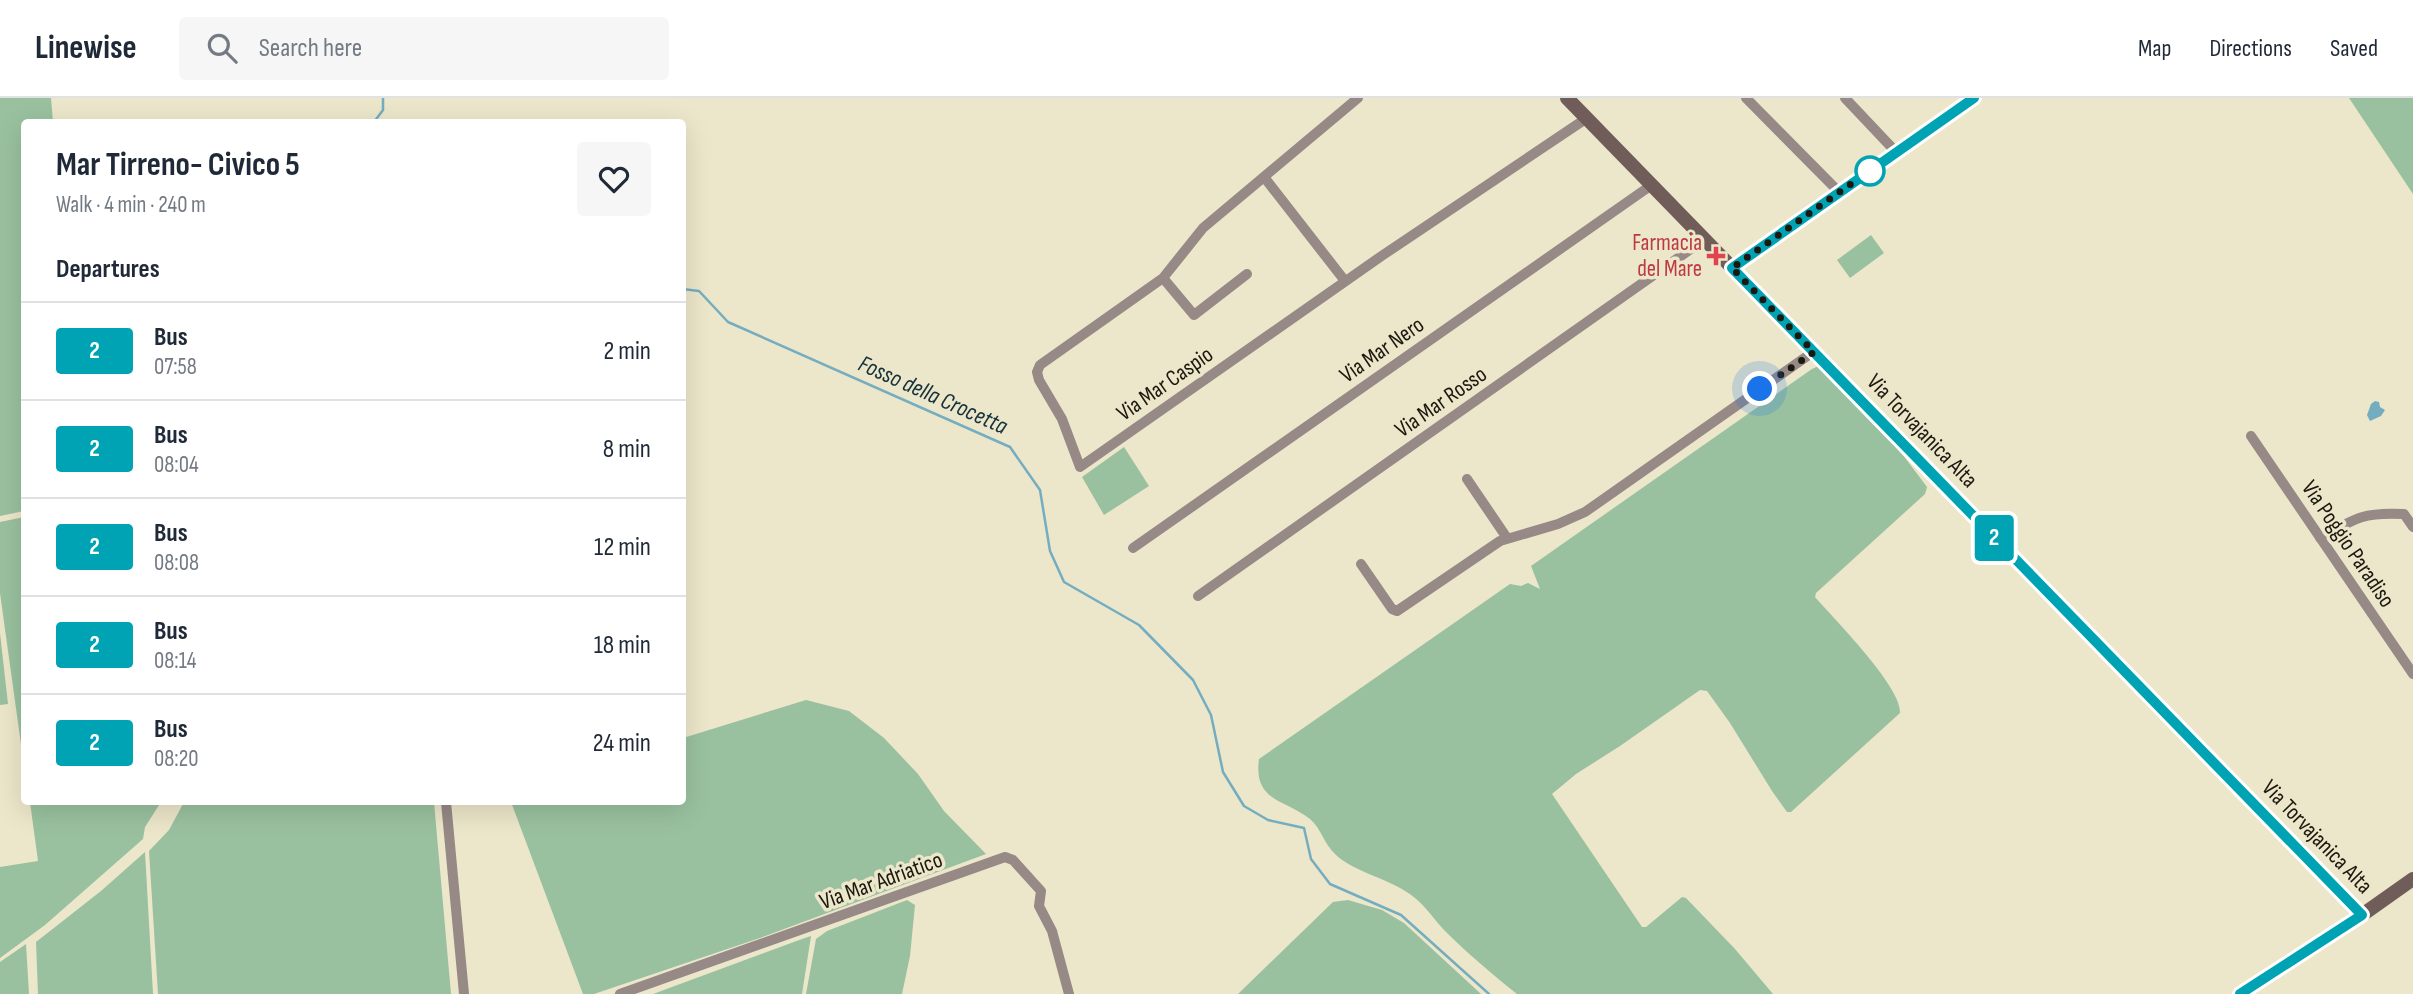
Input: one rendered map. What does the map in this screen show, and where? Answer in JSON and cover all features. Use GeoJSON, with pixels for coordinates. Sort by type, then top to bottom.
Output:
{"type":"FeatureCollection","features":[{"type":"Feature","properties":{"kind":"street"},"geometry":{"type":"LineString","coordinates":[[1163,278],[1203,228],[1358,98]]}},
{"type":"Feature","properties":{"kind":"street","name":"Via Torvajanica Alta"},"geometry":{"type":"LineString","coordinates":[[1567,98],[2362,915]]}},
{"type":"Feature","properties":{"kind":"street"},"geometry":{"type":"LineString","coordinates":[[1746,98],[1840,193]]}},
{"type":"Feature","properties":{"kind":"street"},"geometry":{"type":"LineString","coordinates":[[1845,98],[1896,152]]}},
{"type":"Feature","properties":{"kind":"street"},"geometry":{"type":"LineString","coordinates":[[1732,268],[1974,98]]}},
{"type":"Feature","properties":{"kind":"street","name":"Via Mar Caspio"},"geometry":{"type":"LineString","coordinates":[[1247,274],[1194,315],[1163,278],[1039,366],[1039,380],[1065,425],[1080,467],[1345,281],[1587,118]]}},
{"type":"Feature","properties":{"kind":"street"},"geometry":{"type":"LineString","coordinates":[[1264,177],[1345,281]]}},
{"type":"Feature","properties":{"kind":"street","name":"Via Mar Nero"},"geometry":{"type":"LineString","coordinates":[[1133,548],[1653,184]]}},
{"type":"Feature","properties":{"kind":"street","name":"Via Mar Rosso"},"geometry":{"type":"LineString","coordinates":[[1198,596],[1705,239]]}},
{"type":"Feature","properties":{"kind":"street"},"geometry":{"type":"LineString","coordinates":[[1361,564],[1392,609],[1397,611],[1497,542],[1558,524],[1585,512],[1814,352]]}},
{"type":"Feature","properties":{"kind":"street","name":"Via Poggio Paradiso"},"geometry":{"type":"LineString","coordinates":[[2251,436],[2413,674]]}},
{"type":"Feature","properties":{"kind":"street"},"geometry":{"type":"LineString","coordinates":[[1467,479],[1507,538]]}},
{"type":"Feature","properties":{"kind":"street"},"geometry":{"type":"LineString","coordinates":[[2320,538],[2352,519],[2374,513],[2404,514],[2413,527]]}},
{"type":"Feature","properties":{"kind":"street"},"geometry":{"type":"LineString","coordinates":[[446,805],[464,994]]}},
{"type":"Feature","properties":{"kind":"street","name":"Via Mar Adriatico"},"geometry":{"type":"LineString","coordinates":[[620,994],[1005,857],[1013,860],[1041,891],[1038,906],[1052,931],[1069,994]]}},
{"type":"Feature","properties":{"kind":"street"},"geometry":{"type":"LineString","coordinates":[[2241,994],[2413,879]]}},
{"type":"Feature","properties":{"kind":"green space"},"geometry":{"type":"Polygon","coordinates":[[[0,98],[51,98],[53,119],[21,119],[21,512],[0,516],[0,98]]]}},
{"type":"Feature","properties":{"kind":"green space"},"geometry":{"type":"Polygon","coordinates":[[[2349,98],[2413,98],[2413,194],[2349,98]]]}},
{"type":"Feature","properties":{"kind":"green space"},"geometry":{"type":"Polygon","coordinates":[[[1871,235],[1884,253],[1850,278],[1837,260],[1871,235]]]}},
{"type":"Feature","properties":{"kind":"green space"},"geometry":{"type":"Polygon","coordinates":[[[1823,364],[1903,455],[1927,487],[1925,494],[1816,593],[1815,597],[1879,671],[1898,701],[1900,713],[1791,812],[1787,812],[1772,791],[1707,691],[1700,690],[1576,774],[1552,794],[1642,927],[1646,927],[1682,897],[1686,898],[1773,994],[1517,994],[1452,938],[1415,898],[1406,891],[1343,861],[1331,850],[1310,819],[1266,792],[1258,773],[1259,759],[1510,584],[1521,586],[1528,583],[1540,589],[1531,566],[1812,369],[1823,364]]]}},
{"type":"Feature","properties":{"kind":"green space"},"geometry":{"type":"Polygon","coordinates":[[[1124,447],[1149,486],[1104,515],[1082,477],[1124,447]]]}},
{"type":"Feature","properties":{"kind":"green space"},"geometry":{"type":"Polygon","coordinates":[[[21,518],[21,744],[0,593],[0,522],[21,518]]]}},
{"type":"Feature","properties":{"kind":"green space"},"geometry":{"type":"Polygon","coordinates":[[[0,633],[8,704],[0,705],[0,633]]]}},
{"type":"Feature","properties":{"kind":"green space"},"geometry":{"type":"Polygon","coordinates":[[[806,700],[849,711],[884,738],[918,774],[944,811],[986,854],[760,938],[594,994],[583,994],[512,805],[686,805],[686,737],[806,700]]]}},
{"type":"Feature","properties":{"kind":"green space"},"geometry":{"type":"Polygon","coordinates":[[[30,805],[159,805],[145,827],[143,839],[45,925],[0,958],[0,867],[38,861],[30,805]]]}},
{"type":"Feature","properties":{"kind":"green space"},"geometry":{"type":"Polygon","coordinates":[[[182,805],[434,805],[451,994],[158,994],[149,851],[169,830],[182,805]]]}},
{"type":"Feature","properties":{"kind":"green space"},"geometry":{"type":"Polygon","coordinates":[[[145,852],[153,994],[38,994],[36,942],[145,852]]]}},
{"type":"Feature","properties":{"kind":"green space"},"geometry":{"type":"Polygon","coordinates":[[[907,900],[915,905],[910,956],[902,994],[806,994],[816,939],[827,931],[907,900]]]}},
{"type":"Feature","properties":{"kind":"green space"},"geometry":{"type":"Polygon","coordinates":[[[1348,900],[1382,910],[1404,923],[1481,994],[1238,994],[1333,902],[1348,900]]]}},
{"type":"Feature","properties":{"kind":"green space"},"geometry":{"type":"Polygon","coordinates":[[[811,936],[802,994],[653,994],[802,939],[811,936]]]}},
{"type":"Feature","properties":{"kind":"green space"},"geometry":{"type":"Polygon","coordinates":[[[26,944],[29,994],[0,994],[0,962],[26,944]]]}},
{"type":"Feature","properties":{"kind":"water"},"geometry":{"type":"Polygon","coordinates":[[[2375,401],[2385,410],[2381,416],[2370,421],[2367,415],[2375,401]]]}},
{"type":"Feature","properties":{"kind":"waterway","name":"Fosso della Crocetta"},"geometry":{"type":"LineString","coordinates":[[376,119],[383,110],[383,98]]}},
{"type":"Feature","properties":{"kind":"waterway","name":"Fosso della Crocetta"},"geometry":{"type":"LineString","coordinates":[[686,289],[699,291],[728,322],[1010,447],[1040,490],[1050,551],[1064,582],[1139,625],[1193,680],[1211,715],[1223,772],[1244,806],[1268,820],[1304,828],[1311,859],[1330,884],[1401,915],[1489,994]]}},
{"type":"Feature","properties":{"kind":"bus line","name":"2"},"geometry":{"type":"LineString","coordinates":[[1974,98],[1732,268],[2362,915],[2240,994]]}},
{"type":"Feature","properties":{"kind":"place","name":"Farmacia del Mare"},"geometry":{"type":"Point","coordinates":[1716,256]}},
{"type":"Feature","properties":{"kind":"route"},"geometry":{"type":"LineString","coordinates":[[1760,389],[1814,352],[1732,268],[1875,167],[1870,171]]}}]}
